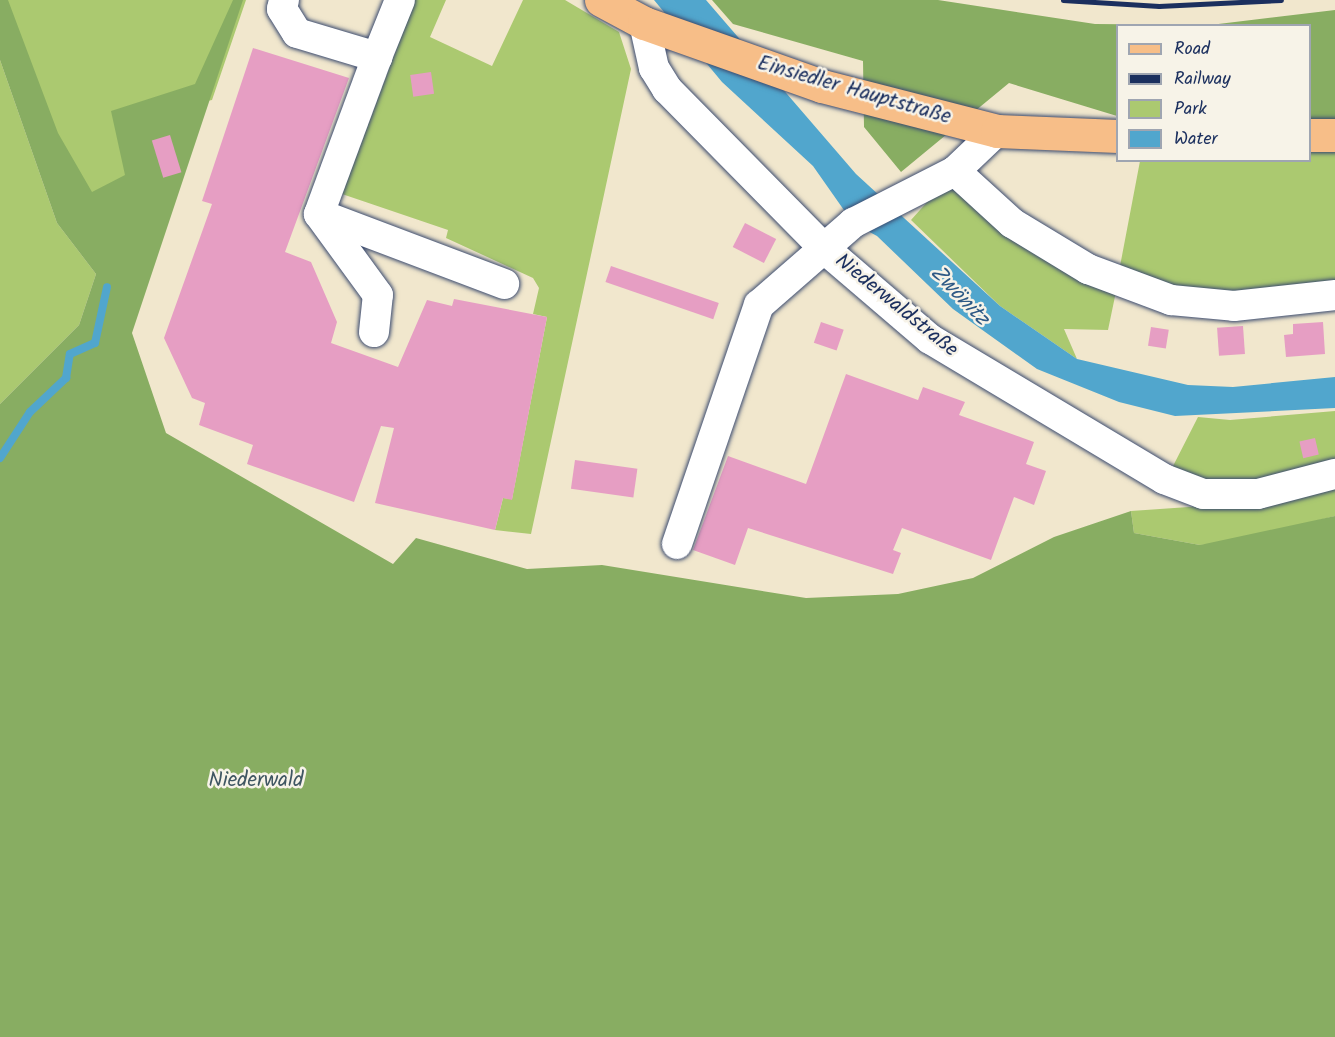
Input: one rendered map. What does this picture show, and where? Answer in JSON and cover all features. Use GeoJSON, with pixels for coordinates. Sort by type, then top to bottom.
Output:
{"type":"FeatureCollection","features":[{"type":"Feature","properties":{"kind":"main road","name":"Einsiedler Hauptstraße"},"geometry":{"type":"LineString","coordinates":[[601,0],[644,23],[822,86],[997,131],[1116,136]]}},
{"type":"Feature","properties":{"kind":"main road"},"geometry":{"type":"LineString","coordinates":[[1311,135],[1335,135]]}},
{"type":"Feature","properties":{"kind":"street"},"geometry":{"type":"LineString","coordinates":[[284,0],[282,9],[297,33],[377,57]]}},
{"type":"Feature","properties":{"kind":"street"},"geometry":{"type":"LineString","coordinates":[[319,214],[400,0]]}},
{"type":"Feature","properties":{"kind":"street","name":"Niederwaldstraße"},"geometry":{"type":"LineString","coordinates":[[644,23],[650,59],[667,88],[826,250],[930,339],[1164,479],[1203,494],[1258,494],[1335,474]]}},
{"type":"Feature","properties":{"kind":"street"},"geometry":{"type":"LineString","coordinates":[[677,544],[759,305],[826,250],[853,223],[955,171],[997,131]]}},
{"type":"Feature","properties":{"kind":"street"},"geometry":{"type":"LineString","coordinates":[[955,171],[1012,223],[1088,270],[1171,300],[1234,306],[1335,295]]}},
{"type":"Feature","properties":{"kind":"street"},"geometry":{"type":"LineString","coordinates":[[319,214],[504,284]]}},
{"type":"Feature","properties":{"kind":"street"},"geometry":{"type":"LineString","coordinates":[[319,214],[378,296],[374,332]]}},
{"type":"Feature","properties":{"kind":"green space","name":"Niederwald"},"geometry":{"type":"Polygon","coordinates":[[[0,0],[8,0],[58,133],[92,192],[125,175],[111,111],[195,84],[233,0],[243,0],[132,333],[166,433],[393,564],[416,538],[527,569],[602,565],[806,598],[898,594],[973,578],[1054,537],[1131,511],[1134,533],[1200,545],[1335,516],[1335,1037],[0,1037],[0,404],[79,325],[96,274],[57,223],[0,60],[0,0]]]}},
{"type":"Feature","properties":{"kind":"green space"},"geometry":{"type":"Polygon","coordinates":[[[6,0],[246,0],[212,100],[124,118],[136,200],[73,193],[6,0]]]}},
{"type":"Feature","properties":{"kind":"green space"},"geometry":{"type":"Polygon","coordinates":[[[415,0],[446,0],[430,37],[492,66],[523,0],[565,0],[619,32],[631,69],[531,534],[495,530],[503,498],[512,499],[547,317],[533,314],[539,288],[533,278],[446,238],[448,230],[342,194],[415,0]]]}},
{"type":"Feature","properties":{"kind":"green space"},"geometry":{"type":"Polygon","coordinates":[[[712,0],[938,0],[1095,24],[1116,24],[1116,116],[1009,83],[901,172],[864,127],[863,61],[733,24],[712,0]]]}},
{"type":"Feature","properties":{"kind":"green space"},"geometry":{"type":"Polygon","coordinates":[[[1335,10],[1335,121],[1311,120],[1311,24],[1218,24],[1335,10]]]}},
{"type":"Feature","properties":{"kind":"green space"},"geometry":{"type":"Polygon","coordinates":[[[0,60],[57,223],[96,274],[79,325],[0,404],[0,60]]]}},
{"type":"Feature","properties":{"kind":"green space"},"geometry":{"type":"Polygon","coordinates":[[[1311,135],[1335,135],[1335,295],[1234,306],[1118,282],[1108,330],[1064,329],[1077,359],[1000,306],[911,220],[955,171],[1117,282],[1140,162],[1311,162],[1311,135]]]}},
{"type":"Feature","properties":{"kind":"green space"},"geometry":{"type":"Polygon","coordinates":[[[1335,411],[1335,464],[1221,487],[1171,470],[1198,417],[1230,420],[1335,411]]]}},
{"type":"Feature","properties":{"kind":"green space"},"geometry":{"type":"Polygon","coordinates":[[[1335,483],[1335,516],[1229,543],[1200,545],[1134,533],[1131,511],[1232,504],[1335,483]]]}},
{"type":"Feature","properties":{"kind":"water","name":"Zwönitz"},"geometry":{"type":"Polygon","coordinates":[[[654,0],[706,0],[856,174],[1000,306],[1077,359],[1188,385],[1233,387],[1335,377],[1335,408],[1175,416],[1119,402],[1037,369],[953,309],[877,236],[853,223],[813,166],[722,82],[654,0]]]}},
{"type":"Feature","properties":{"kind":"building"},"geometry":{"type":"Polygon","coordinates":[[[253,48],[349,78],[285,252],[311,262],[337,322],[331,343],[398,367],[427,300],[452,306],[454,299],[547,317],[512,500],[503,498],[495,530],[375,503],[394,428],[381,426],[354,502],[247,464],[253,445],[199,425],[205,403],[192,398],[164,338],[212,204],[202,201],[253,48]]]}},
{"type":"Feature","properties":{"kind":"building"},"geometry":{"type":"Polygon","coordinates":[[[431,72],[434,94],[413,97],[410,75],[431,72]]]}},
{"type":"Feature","properties":{"kind":"building"},"geometry":{"type":"Polygon","coordinates":[[[170,135],[181,172],[163,178],[152,141],[170,135]]]}},
{"type":"Feature","properties":{"kind":"building"},"geometry":{"type":"Polygon","coordinates":[[[745,223],[776,239],[764,263],[733,247],[745,223]]]}},
{"type":"Feature","properties":{"kind":"building"},"geometry":{"type":"Polygon","coordinates":[[[611,266],[719,303],[713,319],[605,282],[611,266]]]}},
{"type":"Feature","properties":{"kind":"building"},"geometry":{"type":"Polygon","coordinates":[[[821,322],[844,330],[837,351],[814,343],[821,322]]]}},
{"type":"Feature","properties":{"kind":"building"},"geometry":{"type":"Polygon","coordinates":[[[1323,322],[1325,354],[1286,357],[1284,335],[1293,334],[1293,324],[1323,322]]]}},
{"type":"Feature","properties":{"kind":"building"},"geometry":{"type":"Polygon","coordinates":[[[1243,326],[1245,354],[1219,356],[1217,328],[1243,326]]]}},
{"type":"Feature","properties":{"kind":"building"},"geometry":{"type":"Polygon","coordinates":[[[1151,327],[1169,330],[1166,349],[1148,346],[1151,327]]]}},
{"type":"Feature","properties":{"kind":"building"},"geometry":{"type":"Polygon","coordinates":[[[846,374],[918,400],[923,387],[965,402],[959,415],[1034,442],[1026,464],[1046,471],[1034,505],[1014,497],[991,560],[902,528],[893,550],[901,553],[893,574],[748,528],[735,565],[693,550],[728,456],[806,484],[846,374]]]}},
{"type":"Feature","properties":{"kind":"building"},"geometry":{"type":"Polygon","coordinates":[[[1315,438],[1319,455],[1303,458],[1299,442],[1315,438]]]}},
{"type":"Feature","properties":{"kind":"building"},"geometry":{"type":"Polygon","coordinates":[[[575,460],[637,469],[633,497],[571,489],[575,460]]]}},
{"type":"Feature","properties":{"kind":"waterway"},"geometry":{"type":"LineString","coordinates":[[0,458],[30,412],[66,378],[70,354],[95,343],[107,287]]}},
{"type":"Feature","properties":{"kind":"railway"},"geometry":{"type":"LineString","coordinates":[[1063,0],[1159,6],[1281,0]]}}]}
